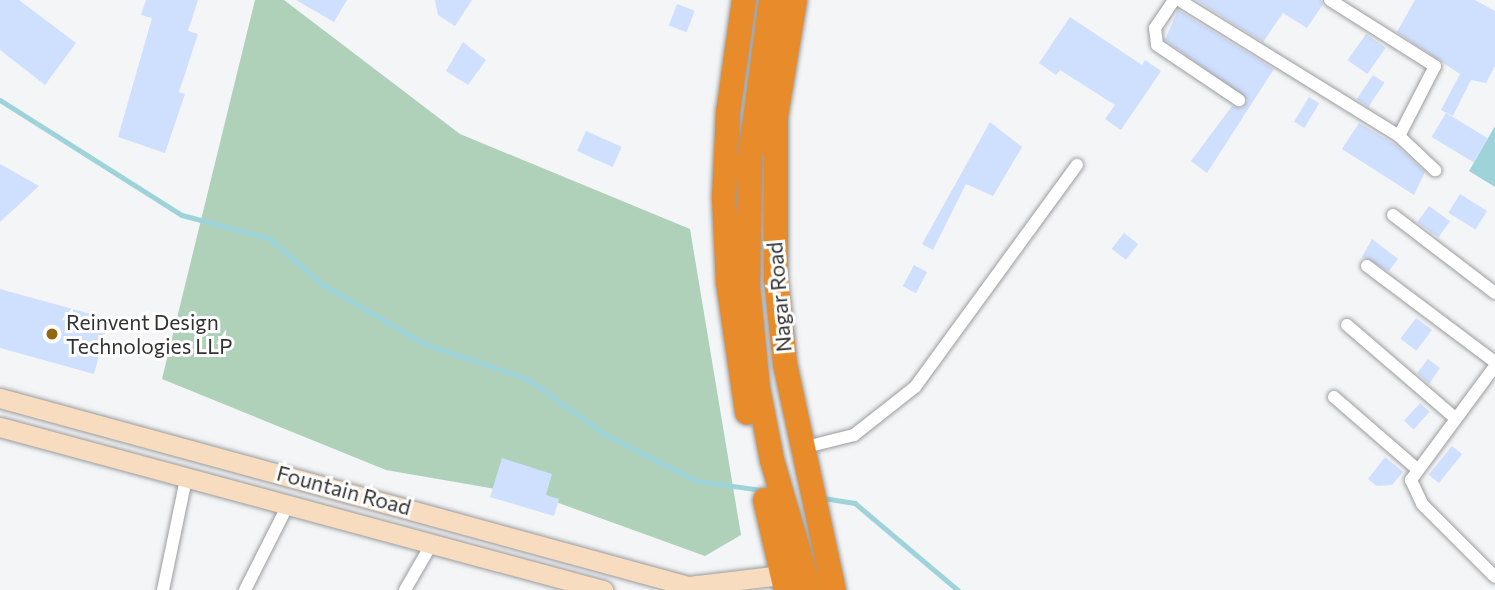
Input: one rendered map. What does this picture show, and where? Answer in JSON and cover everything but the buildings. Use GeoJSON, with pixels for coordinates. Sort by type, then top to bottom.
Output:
{"type":"FeatureCollection","features":[{"type":"Feature","properties":{"kind":"highway"},"geometry":{"type":"LineString","coordinates":[[744,0],[729,112],[724,198],[738,371],[795,581],[823,590]]}},
{"type":"Feature","properties":{"kind":"highway"},"geometry":{"type":"LineString","coordinates":[[771,0],[747,214],[758,388],[771,492]]}},
{"type":"Feature","properties":{"kind":"highway","name":"Nagar Road"},"geometry":{"type":"LineString","coordinates":[[795,0],[776,116],[772,198],[785,364],[834,590]]}},
{"type":"Feature","properties":{"kind":"street"},"geometry":{"type":"LineString","coordinates":[[1239,100],[1157,45],[1155,28],[1177,0],[1399,135],[1435,170]]}},
{"type":"Feature","properties":{"kind":"street"},"geometry":{"type":"LineString","coordinates":[[1330,0],[1435,66],[1399,135]]}},
{"type":"Feature","properties":{"kind":"street"},"geometry":{"type":"LineString","coordinates":[[802,448],[854,435],[915,387],[1077,165]]}},
{"type":"Feature","properties":{"kind":"street"},"geometry":{"type":"LineString","coordinates":[[1393,215],[1495,293]]}},
{"type":"Feature","properties":{"kind":"street"},"geometry":{"type":"LineString","coordinates":[[1367,266],[1495,364],[1416,468],[1411,480],[1422,504],[1495,577]]}},
{"type":"Feature","properties":{"kind":"street"},"geometry":{"type":"LineString","coordinates":[[1347,325],[1455,418]]}},
{"type":"Feature","properties":{"kind":"street"},"geometry":{"type":"LineString","coordinates":[[1334,397],[1416,468]]}},
{"type":"Feature","properties":{"kind":"street","name":"Fountain Road"},"geometry":{"type":"LineString","coordinates":[[0,398],[279,472],[683,588],[795,581]]}},
{"type":"Feature","properties":{"kind":"street","name":"Fountain Road"},"geometry":{"type":"LineString","coordinates":[[0,427],[278,505],[603,590]]}},
{"type":"Feature","properties":{"kind":"street"},"geometry":{"type":"LineString","coordinates":[[245,590],[278,505],[279,472]]}},
{"type":"Feature","properties":{"kind":"street"},"geometry":{"type":"LineString","coordinates":[[163,590],[186,479]]}},
{"type":"Feature","properties":{"kind":"street"},"geometry":{"type":"LineString","coordinates":[[405,590],[431,545]]}},
{"type":"Feature","properties":{"kind":"green space"},"geometry":{"type":"Polygon","coordinates":[[[255,0],[284,0],[460,134],[690,229],[741,535],[705,556],[542,497],[386,470],[162,379],[255,0]]]}},
{"type":"Feature","properties":{"kind":"water"},"geometry":{"type":"Polygon","coordinates":[[[1495,126],[1495,187],[1469,171],[1495,126]]]}},
{"type":"Feature","properties":{"kind":"waterway"},"geometry":{"type":"LineString","coordinates":[[0,100],[182,215],[269,238],[322,284],[427,345],[528,379],[606,435],[697,481],[762,490]]}},
{"type":"Feature","properties":{"kind":"waterway"},"geometry":{"type":"LineString","coordinates":[[823,498],[855,503],[958,590]]}},
{"type":"Feature","properties":{"kind":"place","name":"Reinvent Design Technologies LLP"},"geometry":{"type":"Point","coordinates":[52,334]}}]}
